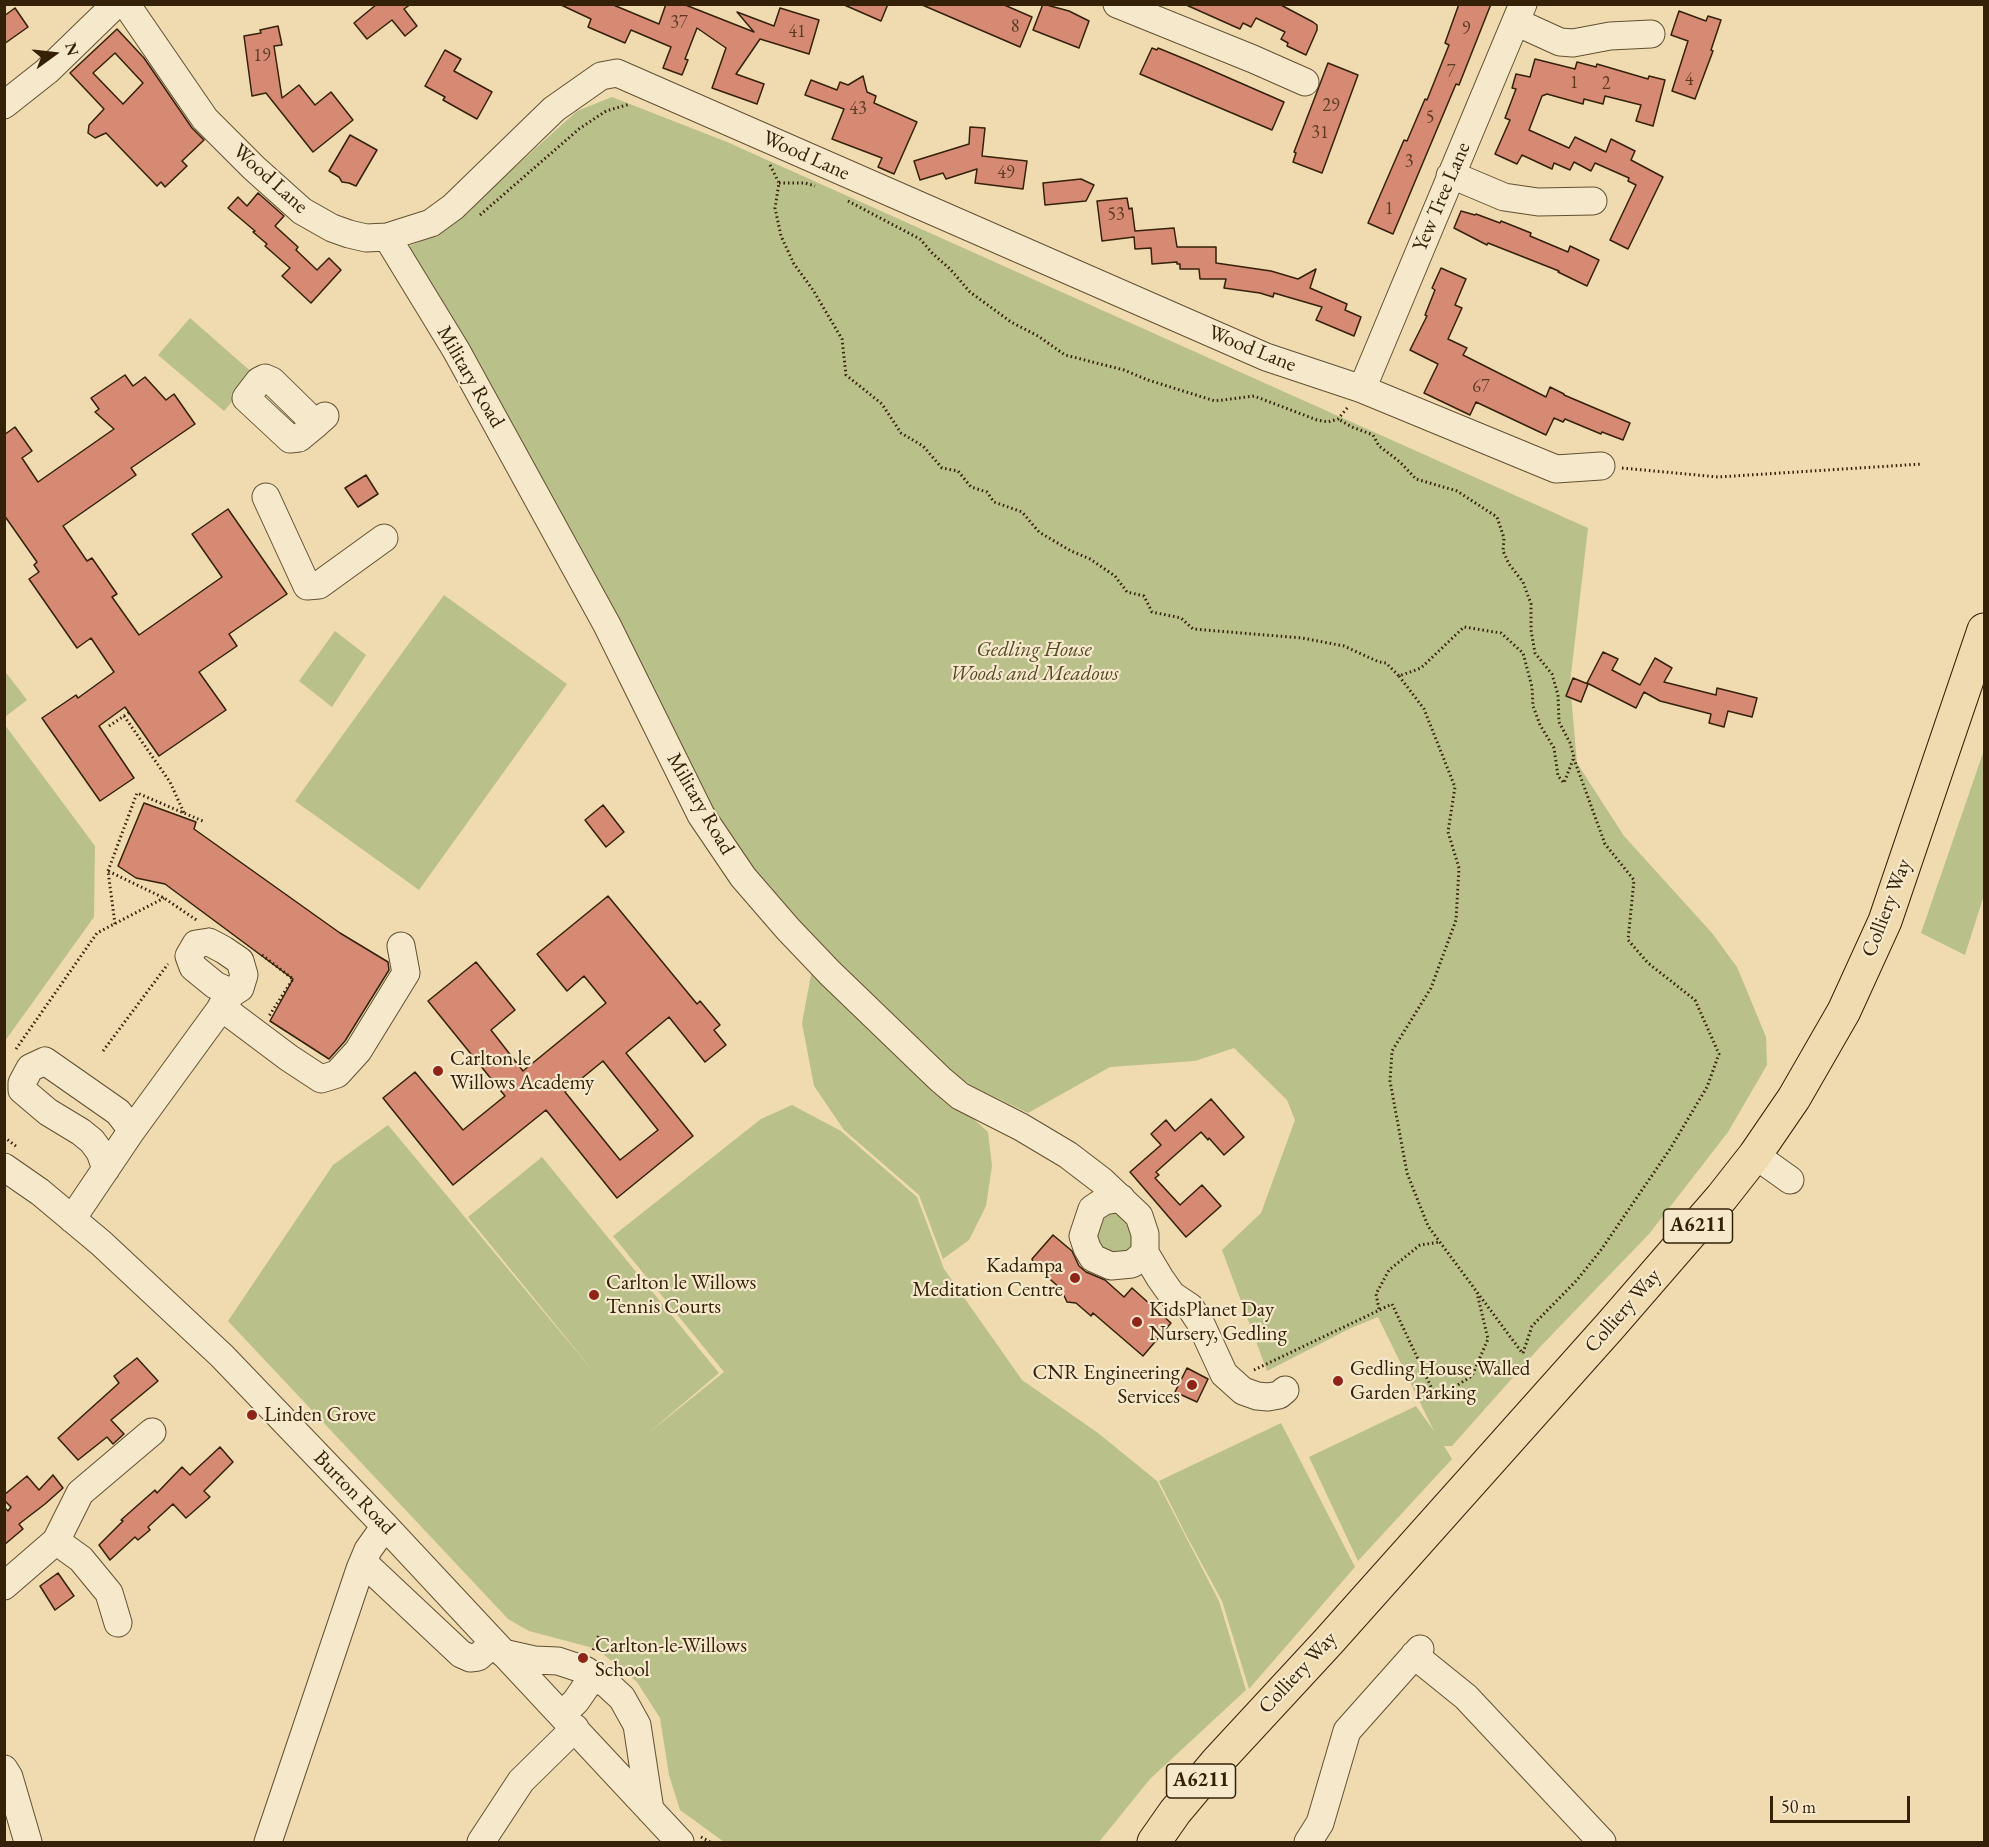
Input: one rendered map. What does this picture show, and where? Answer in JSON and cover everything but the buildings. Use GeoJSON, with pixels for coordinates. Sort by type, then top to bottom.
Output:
{"type":"FeatureCollection","features":[{"type":"Feature","properties":{"kind":"main road","name":"Colliery Way"},"geometry":{"type":"LineString","coordinates":[[1154,1842],[1175,1812],[1216,1763],[1328,1642],[1611,1325],[1722,1197],[1755,1155],[1794,1098],[1844,1011],[1885,921],[1984,630]]}},
{"type":"Feature","properties":{"kind":"street"},"geometry":{"type":"LineString","coordinates":[[4,105],[47,71],[116,4]]}},
{"type":"Feature","properties":{"kind":"street","name":"Wood Lane"},"geometry":{"type":"LineString","coordinates":[[126,4],[206,119],[302,211],[332,228],[366,238],[387,237],[431,223],[453,207],[554,109],[601,76],[617,73],[1266,357],[1362,389],[1556,469],[1601,466]]}},
{"type":"Feature","properties":{"kind":"street"},"geometry":{"type":"LineString","coordinates":[[1117,4],[1258,48],[1305,82]]}},
{"type":"Feature","properties":{"kind":"street"},"geometry":{"type":"LineString","coordinates":[[1519,13],[1560,42],[1573,43],[1610,36],[1651,34]]}},
{"type":"Feature","properties":{"kind":"street","name":"Yew Tree Lane"},"geometry":{"type":"LineString","coordinates":[[1362,389],[1519,13]]}},
{"type":"Feature","properties":{"kind":"street"},"geometry":{"type":"LineString","coordinates":[[1450,176],[1504,196],[1538,202],[1593,201]]}},
{"type":"Feature","properties":{"kind":"street","name":"Military Road"},"geometry":{"type":"LineString","coordinates":[[387,237],[456,350],[607,624],[701,815],[743,877],[830,973],[940,1079],[960,1095],[1068,1155],[1102,1181],[1139,1216],[1145,1234],[1145,1252]]}},
{"type":"Feature","properties":{"kind":"street"},"geometry":{"type":"LineString","coordinates":[[266,498],[307,586],[319,585],[384,538]]}},
{"type":"Feature","properties":{"kind":"street"},"geometry":{"type":"LineString","coordinates":[[72,1219],[132,1130],[226,1000],[288,1058],[321,1079],[337,1074],[358,1051],[374,1043],[406,973],[401,946]]}},
{"type":"Feature","properties":{"kind":"street"},"geometry":{"type":"LineString","coordinates":[[106,1169],[100,1152],[92,1141],[48,1112],[22,1090],[22,1083],[30,1068],[45,1061],[118,1112],[132,1130]]}},
{"type":"Feature","properties":{"kind":"street"},"geometry":{"type":"LineString","coordinates":[[1755,1155],[1790,1180]]}},
{"type":"Feature","properties":{"kind":"street","name":"Burton Road"},"geometry":{"type":"LineString","coordinates":[[4,1167],[100,1243],[222,1356],[681,1842]]}},
{"type":"Feature","properties":{"kind":"street"},"geometry":{"type":"LineString","coordinates":[[1120,1198],[1104,1201],[1092,1209],[1083,1236],[1093,1258],[1111,1266],[1132,1264],[1145,1252],[1172,1295],[1190,1307],[1200,1322],[1224,1374],[1243,1391],[1257,1396],[1268,1398],[1279,1395],[1285,1390]]}},
{"type":"Feature","properties":{"kind":"street"},"geometry":{"type":"LineString","coordinates":[[4,1586],[56,1541],[80,1493],[152,1432]]}},
{"type":"Feature","properties":{"kind":"street"},"geometry":{"type":"LineString","coordinates":[[268,1842],[363,1562],[385,1526]]}},
{"type":"Feature","properties":{"kind":"street"},"geometry":{"type":"LineString","coordinates":[[56,1541],[81,1559],[121,1608]]}},
{"type":"Feature","properties":{"kind":"street"},"geometry":{"type":"LineString","coordinates":[[363,1562],[461,1654],[470,1658],[478,1657],[499,1648],[534,1660],[592,1666],[622,1698],[637,1725],[650,1810]]}},
{"type":"Feature","properties":{"kind":"street"},"geometry":{"type":"LineString","coordinates":[[1308,1842],[1320,1823],[1347,1731],[1417,1652],[1466,1697],[1602,1842]]}},
{"type":"Feature","properties":{"kind":"street"},"geometry":{"type":"LineString","coordinates":[[481,1842],[521,1781],[568,1721],[592,1666]]}},
{"type":"Feature","properties":{"kind":"street"},"geometry":{"type":"LineString","coordinates":[[606,1761],[624,1747],[637,1725]]}},
{"type":"Feature","properties":{"kind":"street"},"geometry":{"type":"LineString","coordinates":[[4,1769],[9,1777],[28,1842]]}},
{"type":"Feature","properties":{"kind":"path"},"geometry":{"type":"LineString","coordinates":[[453,207],[470,208],[478,216],[579,129],[606,111],[637,103]]}},
{"type":"Feature","properties":{"kind":"path"},"geometry":{"type":"LineString","coordinates":[[767,159],[779,183],[775,207],[781,236],[794,264],[813,290],[842,339],[846,375],[882,404],[901,433],[923,446],[942,468],[958,471],[971,487],[987,492],[994,502],[1022,512],[1039,532],[1071,551],[1090,559],[1115,576],[1128,592],[1144,596],[1152,612],[1181,618],[1193,629],[1302,638],[1344,646],[1378,662],[1386,663],[1424,709],[1455,787],[1448,831],[1459,868],[1456,920],[1431,988],[1392,1051],[1390,1081],[1407,1173],[1428,1226],[1523,1354],[1532,1326],[1577,1280],[1601,1250],[1670,1149],[1707,1087],[1719,1054],[1695,1000],[1648,963],[1628,940],[1634,880],[1605,844],[1570,743],[1559,722],[1558,695],[1552,674],[1535,653],[1531,630],[1531,604],[1523,582],[1509,564],[1503,551],[1504,538],[1497,517],[1457,491],[1416,479],[1400,462],[1379,446],[1373,435],[1352,427],[1338,418]]}},
{"type":"Feature","properties":{"kind":"path"},"geometry":{"type":"LineString","coordinates":[[779,183],[805,183],[816,187]]}},
{"type":"Feature","properties":{"kind":"path"},"geometry":{"type":"LineString","coordinates":[[847,200],[920,239],[970,292],[1011,322],[1038,336],[1065,355],[1124,369],[1148,380],[1215,401],[1254,396],[1328,422],[1338,418],[1362,389]]}},
{"type":"Feature","properties":{"kind":"path"},"geometry":{"type":"LineString","coordinates":[[1601,466],[1718,477],[1922,464]]}},
{"type":"Feature","properties":{"kind":"path"},"geometry":{"type":"LineString","coordinates":[[1399,676],[1421,668],[1464,627],[1501,633],[1523,653],[1532,687],[1533,706],[1540,725],[1554,748],[1558,776],[1564,783],[1574,757]]}},
{"type":"Feature","properties":{"kind":"path"},"geometry":{"type":"LineString","coordinates":[[109,726],[130,712]]}},
{"type":"Feature","properties":{"kind":"path"},"geometry":{"type":"LineString","coordinates":[[124,716],[170,782],[184,813]]}},
{"type":"Feature","properties":{"kind":"path"},"geometry":{"type":"LineString","coordinates":[[108,871],[137,793],[205,822]]}},
{"type":"Feature","properties":{"kind":"path"},"geometry":{"type":"LineString","coordinates":[[12,1054],[98,933],[165,898]]}},
{"type":"Feature","properties":{"kind":"path"},"geometry":{"type":"LineString","coordinates":[[193,930],[199,921]]}},
{"type":"Feature","properties":{"kind":"path"},"geometry":{"type":"LineString","coordinates":[[103,1051],[174,956]]}},
{"type":"Feature","properties":{"kind":"path"},"geometry":{"type":"LineString","coordinates":[[1380,1310],[1376,1294],[1389,1270],[1420,1245],[1440,1242]]}},
{"type":"Feature","properties":{"kind":"path"},"geometry":{"type":"LineString","coordinates":[[1243,1391],[1241,1376],[1392,1304],[1433,1391],[1440,1396],[1472,1376],[1488,1339],[1476,1291]]}},
{"type":"Feature","properties":{"kind":"path"},"geometry":{"type":"LineString","coordinates":[[592,1666],[599,1635]]}},
{"type":"Feature","properties":{"kind":"green space","name":"Gedling House Woods and Meadows"},"geometry":{"type":"Polygon","coordinates":[[[612,97],[727,142],[1588,528],[1570,683],[1577,763],[1624,836],[1712,933],[1737,967],[1766,1037],[1767,1065],[1728,1132],[1649,1234],[1540,1347],[1452,1446],[1444,1446],[1452,1459],[1358,1561],[1309,1457],[1416,1406],[1434,1431],[1378,1317],[1351,1328],[1267,1371],[1222,1250],[1261,1213],[1295,1120],[1287,1100],[1234,1048],[1195,1061],[1110,1067],[1028,1113],[972,1086],[951,1072],[783,910],[736,848],[695,778],[403,249],[444,231],[577,111],[612,97]]]}},
{"type":"Feature","properties":{"kind":"green space"},"geometry":{"type":"Polygon","coordinates":[[[190,318],[255,375],[224,411],[158,355],[190,318]]]}},
{"type":"Feature","properties":{"kind":"green space"},"geometry":{"type":"Polygon","coordinates":[[[444,595],[567,684],[419,890],[295,801],[444,595]]]}},
{"type":"Feature","properties":{"kind":"green space"},"geometry":{"type":"Polygon","coordinates":[[[335,631],[366,655],[332,707],[299,681],[335,631]]]}},
{"type":"Feature","properties":{"kind":"green space"},"geometry":{"type":"Polygon","coordinates":[[[4,670],[27,700],[5,717],[4,717],[4,670]]]}},
{"type":"Feature","properties":{"kind":"green space"},"geometry":{"type":"Polygon","coordinates":[[[5,725],[95,846],[94,917],[5,1041],[5,725]]]}},
{"type":"Feature","properties":{"kind":"green space"},"geometry":{"type":"Polygon","coordinates":[[[1984,750],[1984,895],[1965,955],[1921,933],[1984,750]]]}},
{"type":"Feature","properties":{"kind":"green space"},"geometry":{"type":"Polygon","coordinates":[[[812,970],[935,1092],[968,1114],[988,1132],[992,1166],[986,1206],[969,1240],[943,1259],[919,1195],[844,1130],[814,1086],[802,1023],[812,970]]]}},
{"type":"Feature","properties":{"kind":"green space"},"geometry":{"type":"Polygon","coordinates":[[[792,1105],[841,1131],[917,1197],[944,1269],[1022,1380],[1098,1433],[1157,1481],[1219,1601],[1246,1690],[1150,1779],[1099,1842],[724,1842],[680,1810],[669,1775],[660,1718],[637,1682],[597,1649],[529,1631],[508,1619],[228,1321],[333,1165],[388,1125],[598,1377],[468,1217],[542,1157],[719,1373],[646,1435],[724,1372],[613,1236],[761,1119],[792,1105]]]}},
{"type":"Feature","properties":{"kind":"green space"},"geometry":{"type":"Polygon","coordinates":[[[1116,1212],[1130,1218],[1135,1243],[1130,1251],[1122,1255],[1097,1248],[1096,1222],[1108,1213],[1116,1212]]]}},
{"type":"Feature","properties":{"kind":"green space"},"geometry":{"type":"Polygon","coordinates":[[[1281,1423],[1355,1567],[1249,1689],[1222,1601],[1159,1481],[1281,1423]]]}},
{"type":"Feature","properties":{"kind":"place","name":"Carlton le Willows Academy"},"geometry":{"type":"Point","coordinates":[438,1071]}},
{"type":"Feature","properties":{"kind":"place","name":"Kadampa Meditation Centre"},"geometry":{"type":"Point","coordinates":[1075,1278]}},
{"type":"Feature","properties":{"kind":"place","name":"Carlton le Willows Tennis Courts"},"geometry":{"type":"Point","coordinates":[594,1295]}},
{"type":"Feature","properties":{"kind":"place","name":"KidsPlanet Day Nursery, Gedling"},"geometry":{"type":"Point","coordinates":[1137,1322]}},
{"type":"Feature","properties":{"kind":"place","name":"Gedling House Walled Garden Parking"},"geometry":{"type":"Point","coordinates":[1338,1381]}},
{"type":"Feature","properties":{"kind":"place","name":"CNR Engineering Services"},"geometry":{"type":"Point","coordinates":[1192,1385]}},
{"type":"Feature","properties":{"kind":"place","name":"Linden Grove"},"geometry":{"type":"Point","coordinates":[252,1415]}},
{"type":"Feature","properties":{"kind":"place","name":"Carlton-le-Willows School"},"geometry":{"type":"Point","coordinates":[583,1658]}}]}
